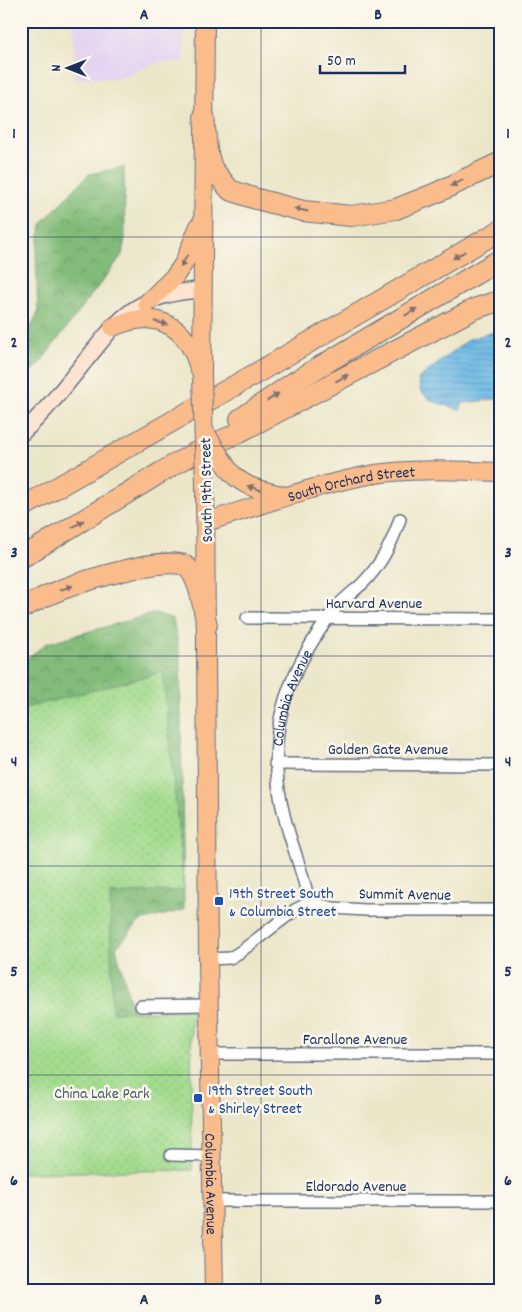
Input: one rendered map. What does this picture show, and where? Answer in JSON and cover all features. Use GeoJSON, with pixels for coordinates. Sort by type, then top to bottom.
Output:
{"type":"FeatureCollection","features":[{"type":"Feature","properties":{"kind":"highway"},"geometry":{"type":"LineString","coordinates":[[204,116],[209,159],[217,176],[230,190],[303,211],[351,216],[396,209],[436,193],[501,162]]}},
{"type":"Feature","properties":{"kind":"highway"},"geometry":{"type":"LineString","coordinates":[[21,508],[501,230]]}},
{"type":"Feature","properties":{"kind":"highway"},"geometry":{"type":"LineString","coordinates":[[160,473],[294,382],[501,258]]}},
{"type":"Feature","properties":{"kind":"highway"},"geometry":{"type":"LineString","coordinates":[[21,558],[198,451],[236,434],[474,309],[501,300]]}},
{"type":"Feature","properties":{"kind":"highway"},"geometry":{"type":"LineString","coordinates":[[21,523],[255,374]]}},
{"type":"Feature","properties":{"kind":"highway"},"geometry":{"type":"LineString","coordinates":[[21,608],[59,590],[115,573],[152,565],[176,563],[184,565],[191,572],[198,588],[207,625]]}},
{"type":"Feature","properties":{"kind":"main road","name":"South 19th Street"},"geometry":{"type":"LineString","coordinates":[[205,21],[200,366],[206,522],[208,959]]}},
{"type":"Feature","properties":{"kind":"main road"},"geometry":{"type":"LineString","coordinates":[[21,434],[52,402],[114,327],[132,311],[147,302],[175,276],[184,263],[203,217]]}},
{"type":"Feature","properties":{"kind":"main road"},"geometry":{"type":"LineString","coordinates":[[147,302],[181,291],[202,290]]}},
{"type":"Feature","properties":{"kind":"main road"},"geometry":{"type":"LineString","coordinates":[[114,327],[130,321],[146,320],[162,322],[174,327],[186,338],[200,366]]}},
{"type":"Feature","properties":{"kind":"main road"},"geometry":{"type":"LineString","coordinates":[[204,431],[228,469],[246,486],[287,496]]}},
{"type":"Feature","properties":{"kind":"main road","name":"South Orchard Street"},"geometry":{"type":"LineString","coordinates":[[206,522],[287,496],[377,474],[420,471],[501,472]]}},
{"type":"Feature","properties":{"kind":"main road","name":"Columbia Avenue"},"geometry":{"type":"LineString","coordinates":[[208,959],[214,1291]]}},
{"type":"Feature","properties":{"kind":"street","name":"Columbia Avenue"},"geometry":{"type":"LineString","coordinates":[[309,903],[305,880],[284,817],[275,764],[278,725],[287,692],[299,663],[335,609],[377,567],[394,539],[400,519]]}},
{"type":"Feature","properties":{"kind":"street","name":"Harvard Avenue"},"geometry":{"type":"LineString","coordinates":[[247,618],[501,619]]}},
{"type":"Feature","properties":{"kind":"street","name":"Golden Gate Avenue"},"geometry":{"type":"LineString","coordinates":[[275,764],[501,765]]}},
{"type":"Feature","properties":{"kind":"street"},"geometry":{"type":"LineString","coordinates":[[208,959],[230,958],[295,910],[309,903]]}},
{"type":"Feature","properties":{"kind":"street","name":"Summit Avenue"},"geometry":{"type":"LineString","coordinates":[[309,903],[333,908],[357,909],[501,910]]}},
{"type":"Feature","properties":{"kind":"street"},"geometry":{"type":"LineString","coordinates":[[141,1006],[208,1005]]}},
{"type":"Feature","properties":{"kind":"street","name":"Farallone Avenue"},"geometry":{"type":"LineString","coordinates":[[209,1054],[501,1054]]}},
{"type":"Feature","properties":{"kind":"street"},"geometry":{"type":"LineString","coordinates":[[171,1155],[211,1156]]}},
{"type":"Feature","properties":{"kind":"street","name":"Eldorado Avenue"},"geometry":{"type":"LineString","coordinates":[[212,1201],[501,1201]]}},
{"type":"Feature","properties":{"kind":"shaded area"},"geometry":{"type":"Polygon","coordinates":[[[74,21],[184,21],[184,62],[160,62],[120,78],[74,78],[74,21]]]}},
{"type":"Feature","properties":{"kind":"green space"},"geometry":{"type":"Polygon","coordinates":[[[124,167],[125,238],[122,255],[36,368],[21,377],[21,345],[38,313],[36,254],[42,223],[89,174],[124,167]]]}},
{"type":"Feature","properties":{"kind":"green space","name":"China Lake Park"},"geometry":{"type":"Polygon","coordinates":[[[156,613],[173,619],[180,655],[184,910],[140,921],[116,948],[133,1012],[134,1036],[21,1013],[21,663],[47,643],[156,613]]]}},
{"type":"Feature","properties":{"kind":"green space","name":"China Lake Park"},"geometry":{"type":"Polygon","coordinates":[[[163,672],[184,890],[110,894],[112,1012],[191,1010],[192,1170],[21,1173],[21,709],[163,672]]]}},
{"type":"Feature","properties":{"kind":"water"},"geometry":{"type":"Polygon","coordinates":[[[501,331],[501,400],[463,403],[460,410],[432,401],[421,392],[418,379],[469,339],[501,331]]]}},
{"type":"Feature","properties":{"kind":"place","name":"19th Street South & Columbia Street"},"geometry":{"type":"Point","coordinates":[219,901]}},
{"type":"Feature","properties":{"kind":"place","name":"19th Street South & Shirley Street"},"geometry":{"type":"Point","coordinates":[198,1098]}}]}
